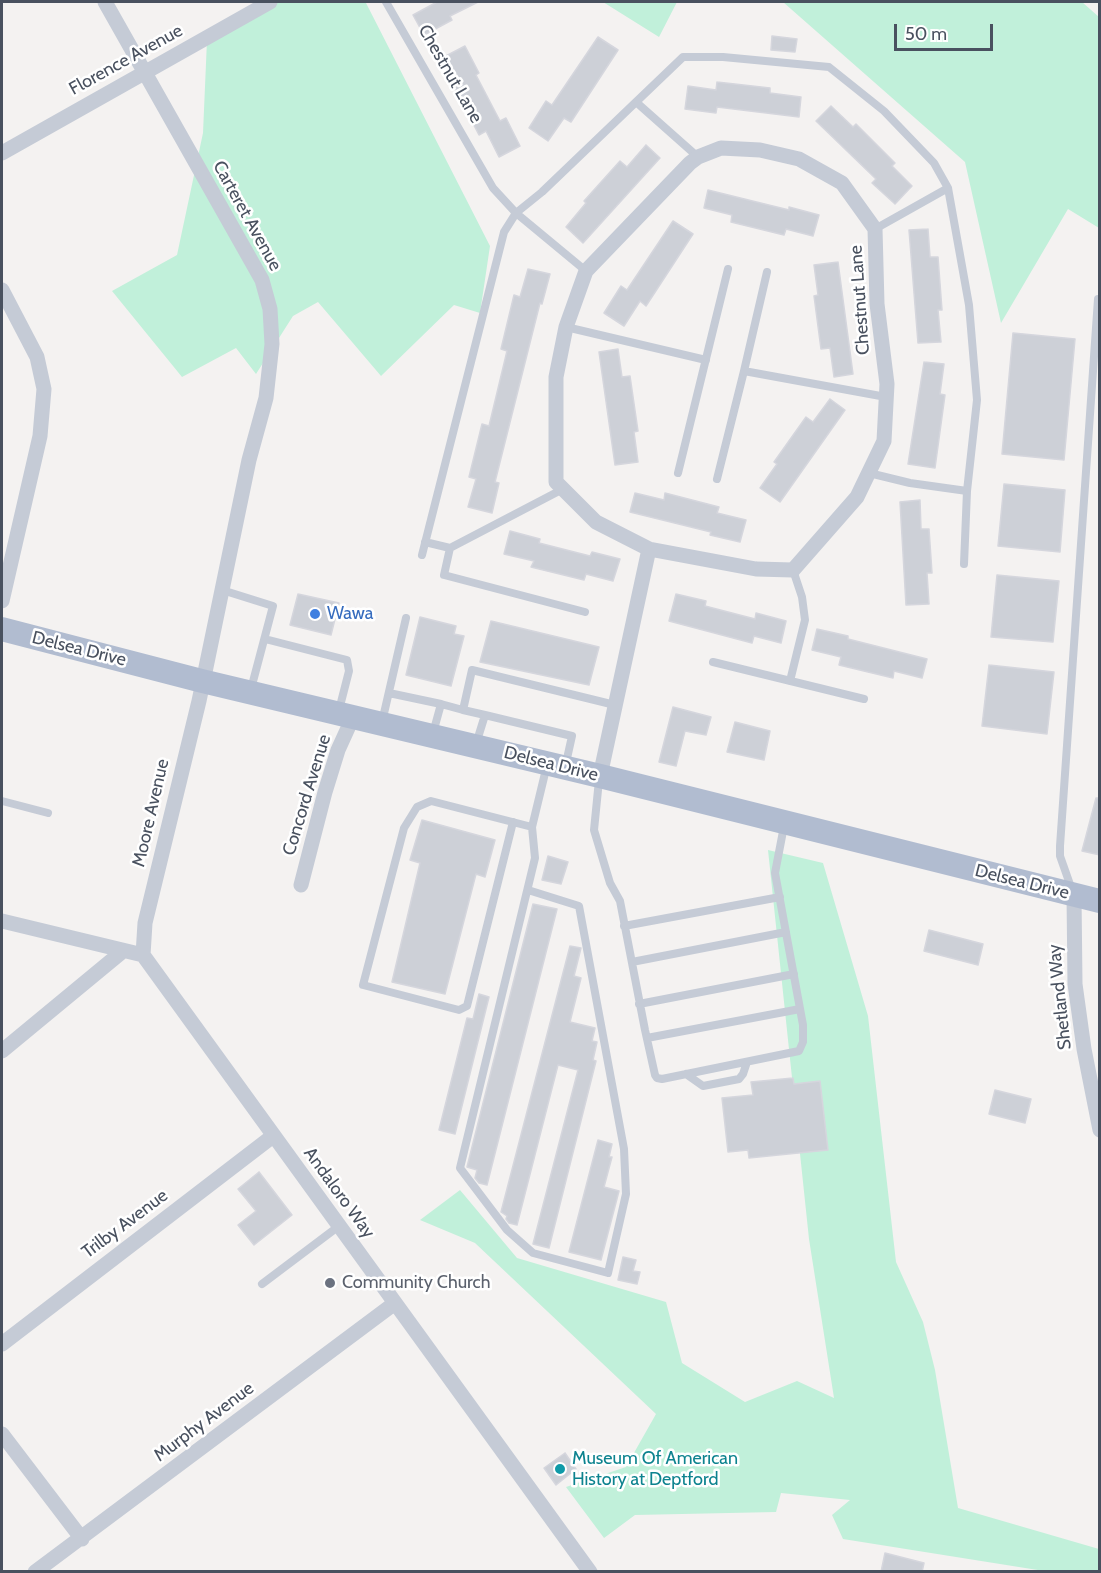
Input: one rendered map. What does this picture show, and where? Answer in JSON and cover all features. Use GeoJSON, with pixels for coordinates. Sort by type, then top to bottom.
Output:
{"type":"FeatureCollection","features":[{"type":"Feature","properties":{"kind":"main road","name":"Delsea Drive"},"geometry":{"type":"LineString","coordinates":[[2,629],[202,681],[600,776],[1100,902]]}},
{"type":"Feature","properties":{"kind":"street","name":"Carteret Avenue"},"geometry":{"type":"LineString","coordinates":[[105,2],[262,280],[270,309],[272,344],[266,398],[249,460],[202,681]]}},
{"type":"Feature","properties":{"kind":"street","name":"Florence Avenue"},"geometry":{"type":"LineString","coordinates":[[2,153],[270,2]]}},
{"type":"Feature","properties":{"kind":"street","name":"Chestnut Lane"},"geometry":{"type":"LineString","coordinates":[[563,489],[556,482],[556,377],[566,327],[586,272],[660,192],[698,157],[721,148],[760,150],[798,159],[842,183],[875,229],[877,304],[887,384],[884,441],[857,497],[793,570]]}},
{"type":"Feature","properties":{"kind":"street"},"geometry":{"type":"LineString","coordinates":[[2,290],[37,357],[44,389],[40,436],[2,602]]}},
{"type":"Feature","properties":{"kind":"street"},"geometry":{"type":"LineString","coordinates":[[563,489],[596,522],[649,549],[756,569],[793,570]]}},
{"type":"Feature","properties":{"kind":"street"},"geometry":{"type":"LineString","coordinates":[[600,776],[649,549]]}},
{"type":"Feature","properties":{"kind":"street","name":"Moore Avenue"},"geometry":{"type":"LineString","coordinates":[[143,955],[145,923],[202,681]]}},
{"type":"Feature","properties":{"kind":"street","name":"Concord Avenue"},"geometry":{"type":"LineString","coordinates":[[301,885],[338,750],[345,715]]}},
{"type":"Feature","properties":{"kind":"street","name":"Shetland Way"},"geometry":{"type":"LineString","coordinates":[[1074,895],[1075,984],[1100,1130]]}},
{"type":"Feature","properties":{"kind":"street"},"geometry":{"type":"LineString","coordinates":[[2,921],[143,955]]}},
{"type":"Feature","properties":{"kind":"street"},"geometry":{"type":"LineString","coordinates":[[2,1051],[123,951]]}},
{"type":"Feature","properties":{"kind":"street","name":"Andaloro Way"},"geometry":{"type":"LineString","coordinates":[[143,955],[590,1572]]}},
{"type":"Feature","properties":{"kind":"street","name":"Trilby Avenue"},"geometry":{"type":"LineString","coordinates":[[2,1344],[273,1136]]}},
{"type":"Feature","properties":{"kind":"street","name":"Murphy Avenue"},"geometry":{"type":"LineString","coordinates":[[35,1572],[395,1303]]}},
{"type":"Feature","properties":{"kind":"street"},"geometry":{"type":"LineString","coordinates":[[2,1434],[82,1539]]}},
{"type":"Feature","properties":{"kind":"lane","name":"Chestnut Lane"},"geometry":{"type":"LineString","coordinates":[[386,2],[493,188],[516,213],[586,272]]}},
{"type":"Feature","properties":{"kind":"lane"},"geometry":{"type":"LineString","coordinates":[[422,555],[504,232],[516,213],[542,192],[683,57],[723,57],[829,67],[884,111],[934,164],[948,188],[969,305],[977,400],[967,491],[964,564]]}},
{"type":"Feature","properties":{"kind":"lane"},"geometry":{"type":"LineString","coordinates":[[636,102],[698,157]]}},
{"type":"Feature","properties":{"kind":"lane"},"geometry":{"type":"LineString","coordinates":[[875,229],[948,188]]}},
{"type":"Feature","properties":{"kind":"lane"},"geometry":{"type":"LineString","coordinates":[[678,473],[728,269]]}},
{"type":"Feature","properties":{"kind":"lane"},"geometry":{"type":"LineString","coordinates":[[717,479],[767,272]]}},
{"type":"Feature","properties":{"kind":"lane"},"geometry":{"type":"LineString","coordinates":[[1074,895],[1060,855],[1060,846],[1098,299]]}},
{"type":"Feature","properties":{"kind":"lane"},"geometry":{"type":"LineString","coordinates":[[566,327],[706,360]]}},
{"type":"Feature","properties":{"kind":"lane"},"geometry":{"type":"LineString","coordinates":[[744,371],[886,397]]}},
{"type":"Feature","properties":{"kind":"lane"},"geometry":{"type":"LineString","coordinates":[[869,473],[910,483],[967,491]]}},
{"type":"Feature","properties":{"kind":"lane"},"geometry":{"type":"LineString","coordinates":[[426,542],[450,548],[563,489]]}},
{"type":"Feature","properties":{"kind":"lane"},"geometry":{"type":"LineString","coordinates":[[450,548],[444,575],[585,612]]}},
{"type":"Feature","properties":{"kind":"lane"},"geometry":{"type":"LineString","coordinates":[[790,681],[805,620],[802,597],[793,570]]}},
{"type":"Feature","properties":{"kind":"lane"},"geometry":{"type":"LineString","coordinates":[[222,590],[273,606],[250,692]]}},
{"type":"Feature","properties":{"kind":"lane"},"geometry":{"type":"LineString","coordinates":[[382,724],[406,618]]}},
{"type":"Feature","properties":{"kind":"lane"},"geometry":{"type":"LineString","coordinates":[[265,639],[347,660],[349,671],[345,715]]}},
{"type":"Feature","properties":{"kind":"lane"},"geometry":{"type":"LineString","coordinates":[[713,662],[864,699]]}},
{"type":"Feature","properties":{"kind":"lane"},"geometry":{"type":"LineString","coordinates":[[463,710],[472,670],[615,705]]}},
{"type":"Feature","properties":{"kind":"lane"},"geometry":{"type":"LineString","coordinates":[[389,693],[572,736],[556,766],[532,827],[535,858],[460,1168],[507,1230],[533,1253],[608,1273],[626,1194],[624,1149],[579,906],[528,890]]}},
{"type":"Feature","properties":{"kind":"lane"},"geometry":{"type":"LineString","coordinates":[[432,736],[441,704]]}},
{"type":"Feature","properties":{"kind":"lane"},"geometry":{"type":"LineString","coordinates":[[476,746],[485,715]]}},
{"type":"Feature","properties":{"kind":"lane"},"geometry":{"type":"LineString","coordinates":[[600,776],[594,830],[610,884],[620,901],[646,1038],[657,1078],[662,1079],[799,1052],[803,1042],[803,1025],[775,873],[785,823]]}},
{"type":"Feature","properties":{"kind":"lane"},"geometry":{"type":"LineString","coordinates":[[2,801],[48,813]]}},
{"type":"Feature","properties":{"kind":"lane"},"geometry":{"type":"LineString","coordinates":[[513,822],[467,1006],[459,1010],[363,985],[404,828],[417,807],[431,801],[513,822],[532,827]]}},
{"type":"Feature","properties":{"kind":"lane"},"geometry":{"type":"LineString","coordinates":[[624,926],[780,897]]}},
{"type":"Feature","properties":{"kind":"lane"},"geometry":{"type":"LineString","coordinates":[[632,962],[786,932]]}},
{"type":"Feature","properties":{"kind":"lane"},"geometry":{"type":"LineString","coordinates":[[639,1004],[794,974]]}},
{"type":"Feature","properties":{"kind":"lane"},"geometry":{"type":"LineString","coordinates":[[646,1038],[800,1009]]}},
{"type":"Feature","properties":{"kind":"lane"},"geometry":{"type":"LineString","coordinates":[[686,1074],[703,1086],[739,1079],[747,1062]]}},
{"type":"Feature","properties":{"kind":"lane"},"geometry":{"type":"LineString","coordinates":[[262,1284],[339,1226]]}},
{"type":"Feature","properties":{"kind":"green space"},"geometry":{"type":"Polygon","coordinates":[[[278,2],[367,2],[490,246],[480,313],[454,305],[381,376],[318,302],[293,316],[256,374],[236,348],[182,377],[112,291],[177,255],[203,133],[207,40],[278,2]]]}},
{"type":"Feature","properties":{"kind":"green space"},"geometry":{"type":"Polygon","coordinates":[[[603,2],[677,2],[659,37],[603,2]]]}},
{"type":"Feature","properties":{"kind":"green space"},"geometry":{"type":"Polygon","coordinates":[[[783,2],[1082,2],[1099,17],[1099,228],[1068,209],[1001,323],[965,162],[783,2]]]}},
{"type":"Feature","properties":{"kind":"green space"},"geometry":{"type":"Polygon","coordinates":[[[768,850],[823,863],[868,1016],[896,1262],[923,1322],[935,1370],[958,1508],[1099,1549],[1099,1571],[1044,1571],[843,1539],[832,1515],[850,1500],[781,1493],[776,1512],[635,1515],[604,1538],[566,1487],[626,1467],[656,1414],[475,1243],[420,1220],[460,1190],[517,1258],[666,1302],[682,1363],[745,1402],[797,1381],[834,1398],[809,1239],[768,850]]]}},
{"type":"Feature","properties":{"kind":"building"},"geometry":{"type":"Polygon","coordinates":[[[437,2],[478,2],[450,16],[452,20],[424,35],[413,15],[437,2]]]}},
{"type":"Feature","properties":{"kind":"building"},"geometry":{"type":"Polygon","coordinates":[[[772,36],[797,39],[795,52],[771,50],[772,36]]]}},
{"type":"Feature","properties":{"kind":"building"},"geometry":{"type":"Polygon","coordinates":[[[598,37],[618,50],[571,122],[564,118],[548,141],[529,128],[546,101],[552,105],[598,37]]]}},
{"type":"Feature","properties":{"kind":"building"},"geometry":{"type":"Polygon","coordinates":[[[465,46],[479,73],[476,75],[500,121],[506,118],[520,146],[499,157],[486,131],[479,135],[453,85],[458,83],[444,57],[465,46]]]}},
{"type":"Feature","properties":{"kind":"building"},"geometry":{"type":"Polygon","coordinates":[[[717,82],[770,88],[770,93],[801,97],[799,117],[717,107],[716,113],[685,109],[688,86],[716,90],[717,82]]]}},
{"type":"Feature","properties":{"kind":"building"},"geometry":{"type":"Polygon","coordinates":[[[831,106],[853,127],[856,124],[895,163],[892,166],[912,186],[895,204],[872,183],[876,179],[816,121],[831,106]]]}},
{"type":"Feature","properties":{"kind":"building"},"geometry":{"type":"Polygon","coordinates":[[[646,145],[660,158],[583,243],[566,227],[586,203],[584,201],[620,161],[627,167],[646,145]]]}},
{"type":"Feature","properties":{"kind":"building"},"geometry":{"type":"Polygon","coordinates":[[[708,190],[819,215],[813,236],[786,229],[784,235],[731,222],[732,215],[704,208],[708,190]]]}},
{"type":"Feature","properties":{"kind":"building"},"geometry":{"type":"Polygon","coordinates":[[[673,221],[693,234],[646,306],[640,301],[624,326],[604,313],[621,286],[627,290],[673,221]]]}},
{"type":"Feature","properties":{"kind":"building"},"geometry":{"type":"Polygon","coordinates":[[[928,229],[930,257],[938,257],[942,310],[938,310],[941,342],[918,343],[909,230],[928,229]]]}},
{"type":"Feature","properties":{"kind":"building"},"geometry":{"type":"Polygon","coordinates":[[[838,262],[853,374],[834,377],[830,348],[821,349],[814,296],[818,295],[814,265],[838,262]]]}},
{"type":"Feature","properties":{"kind":"building"},"geometry":{"type":"Polygon","coordinates":[[[528,269],[550,274],[542,304],[540,303],[495,482],[499,483],[492,513],[468,507],[476,479],[469,477],[482,424],[489,426],[507,351],[501,349],[514,295],[520,297],[528,269]]]}},
{"type":"Feature","properties":{"kind":"building"},"geometry":{"type":"Polygon","coordinates":[[[1013,333],[1075,339],[1064,460],[1002,454],[1013,333]]]}},
{"type":"Feature","properties":{"kind":"building"},"geometry":{"type":"Polygon","coordinates":[[[618,349],[622,377],[630,376],[638,431],[634,432],[638,462],[615,465],[599,352],[618,349]]]}},
{"type":"Feature","properties":{"kind":"building"},"geometry":{"type":"Polygon","coordinates":[[[924,362],[944,364],[940,394],[945,395],[935,468],[908,464],[924,362]]]}},
{"type":"Feature","properties":{"kind":"building"},"geometry":{"type":"Polygon","coordinates":[[[830,399],[845,410],[780,502],[760,488],[777,464],[774,462],[806,417],[813,422],[830,399]]]}},
{"type":"Feature","properties":{"kind":"building"},"geometry":{"type":"Polygon","coordinates":[[[1004,484],[1065,490],[1060,552],[998,546],[1004,484]]]}},
{"type":"Feature","properties":{"kind":"building"},"geometry":{"type":"Polygon","coordinates":[[[635,493],[664,500],[665,493],[719,507],[717,513],[746,520],[740,542],[710,535],[711,532],[630,512],[635,493]]]}},
{"type":"Feature","properties":{"kind":"building"},"geometry":{"type":"Polygon","coordinates":[[[920,500],[921,529],[929,529],[932,573],[927,573],[929,604],[906,605],[900,502],[920,500]]]}},
{"type":"Feature","properties":{"kind":"building"},"geometry":{"type":"Polygon","coordinates":[[[510,531],[540,539],[539,543],[590,556],[592,552],[620,559],[613,581],[586,574],[584,580],[531,567],[534,561],[504,554],[510,531]]]}},
{"type":"Feature","properties":{"kind":"building"},"geometry":{"type":"Polygon","coordinates":[[[997,575],[1059,581],[1053,642],[991,637],[997,575]]]}},
{"type":"Feature","properties":{"kind":"building","name":"Wawa"},"geometry":{"type":"Polygon","coordinates":[[[298,594],[339,603],[331,635],[290,625],[298,594]]]}},
{"type":"Feature","properties":{"kind":"building"},"geometry":{"type":"Polygon","coordinates":[[[676,594],[706,601],[705,606],[755,619],[756,613],[786,621],[781,643],[754,636],[752,643],[669,621],[676,594]]]}},
{"type":"Feature","properties":{"kind":"building"},"geometry":{"type":"Polygon","coordinates":[[[420,617],[456,626],[454,634],[464,636],[451,686],[406,675],[420,617]]]}},
{"type":"Feature","properties":{"kind":"building"},"geometry":{"type":"Polygon","coordinates":[[[491,621],[599,647],[589,685],[480,662],[491,621]]]}},
{"type":"Feature","properties":{"kind":"building"},"geometry":{"type":"Polygon","coordinates":[[[817,629],[927,659],[922,678],[894,671],[893,678],[839,665],[841,657],[812,650],[817,629]]]}},
{"type":"Feature","properties":{"kind":"building"},"geometry":{"type":"Polygon","coordinates":[[[989,665],[1054,672],[1047,734],[982,726],[989,665]]]}},
{"type":"Feature","properties":{"kind":"building"},"geometry":{"type":"Polygon","coordinates":[[[673,707],[711,717],[706,735],[685,731],[676,766],[659,762],[673,707]]]}},
{"type":"Feature","properties":{"kind":"building"},"geometry":{"type":"Polygon","coordinates":[[[735,722],[770,731],[764,760],[727,752],[735,722]]]}},
{"type":"Feature","properties":{"kind":"building"},"geometry":{"type":"Polygon","coordinates":[[[1096,798],[1100,798],[1100,855],[1082,851],[1096,798]]]}},
{"type":"Feature","properties":{"kind":"building"},"geometry":{"type":"Polygon","coordinates":[[[422,820],[495,840],[485,877],[476,874],[445,994],[392,982],[420,863],[410,860],[422,820]]]}},
{"type":"Feature","properties":{"kind":"building"},"geometry":{"type":"Polygon","coordinates":[[[548,856],[568,862],[561,884],[542,880],[548,856]]]}},
{"type":"Feature","properties":{"kind":"building"},"geometry":{"type":"Polygon","coordinates":[[[533,904],[557,909],[487,1185],[479,1183],[475,1178],[477,1170],[467,1167],[533,904]]]}},
{"type":"Feature","properties":{"kind":"building"},"geometry":{"type":"Polygon","coordinates":[[[929,930],[983,944],[978,965],[924,951],[929,930]]]}},
{"type":"Feature","properties":{"kind":"building"},"geometry":{"type":"Polygon","coordinates":[[[570,946],[581,948],[574,976],[581,978],[570,1022],[595,1028],[592,1041],[597,1042],[593,1060],[596,1061],[549,1248],[533,1244],[578,1070],[558,1065],[517,1225],[509,1223],[507,1216],[501,1212],[570,946]]]}},
{"type":"Feature","properties":{"kind":"building"},"geometry":{"type":"Polygon","coordinates":[[[479,994],[489,997],[455,1134],[439,1130],[467,1018],[473,1019],[479,994]]]}},
{"type":"Feature","properties":{"kind":"building"},"geometry":{"type":"Polygon","coordinates":[[[793,1078],[794,1084],[820,1081],[828,1150],[749,1158],[748,1150],[728,1152],[722,1098],[753,1095],[751,1082],[793,1078]]]}},
{"type":"Feature","properties":{"kind":"building"},"geometry":{"type":"Polygon","coordinates":[[[995,1090],[1031,1099],[1025,1123],[989,1114],[995,1090]]]}},
{"type":"Feature","properties":{"kind":"building"},"geometry":{"type":"Polygon","coordinates":[[[598,1140],[612,1144],[609,1157],[612,1157],[604,1187],[619,1191],[601,1260],[569,1252],[598,1140]]]}},
{"type":"Feature","properties":{"kind":"building"},"geometry":{"type":"Polygon","coordinates":[[[259,1172],[292,1215],[254,1245],[238,1225],[256,1211],[238,1189],[259,1172]]]}},
{"type":"Feature","properties":{"kind":"building"},"geometry":{"type":"Polygon","coordinates":[[[623,1257],[636,1260],[633,1271],[640,1272],[637,1284],[618,1280],[623,1257]]]}},
{"type":"Feature","properties":{"kind":"building","name":"Museum Of American History at Deptford"},"geometry":{"type":"Polygon","coordinates":[[[565,1453],[576,1469],[556,1485],[544,1468],[565,1453]]]}},
{"type":"Feature","properties":{"kind":"building"},"geometry":{"type":"Polygon","coordinates":[[[885,1553],[924,1563],[922,1572],[881,1572],[885,1553]]]}},
{"type":"Feature","properties":{"kind":"place","name":"Wawa"},"geometry":{"type":"Point","coordinates":[315,614]}},
{"type":"Feature","properties":{"kind":"place","name":"Community Church"},"geometry":{"type":"Point","coordinates":[330,1283]}},
{"type":"Feature","properties":{"kind":"place","name":"Museum Of American History at Deptford"},"geometry":{"type":"Point","coordinates":[560,1469]}}]}
